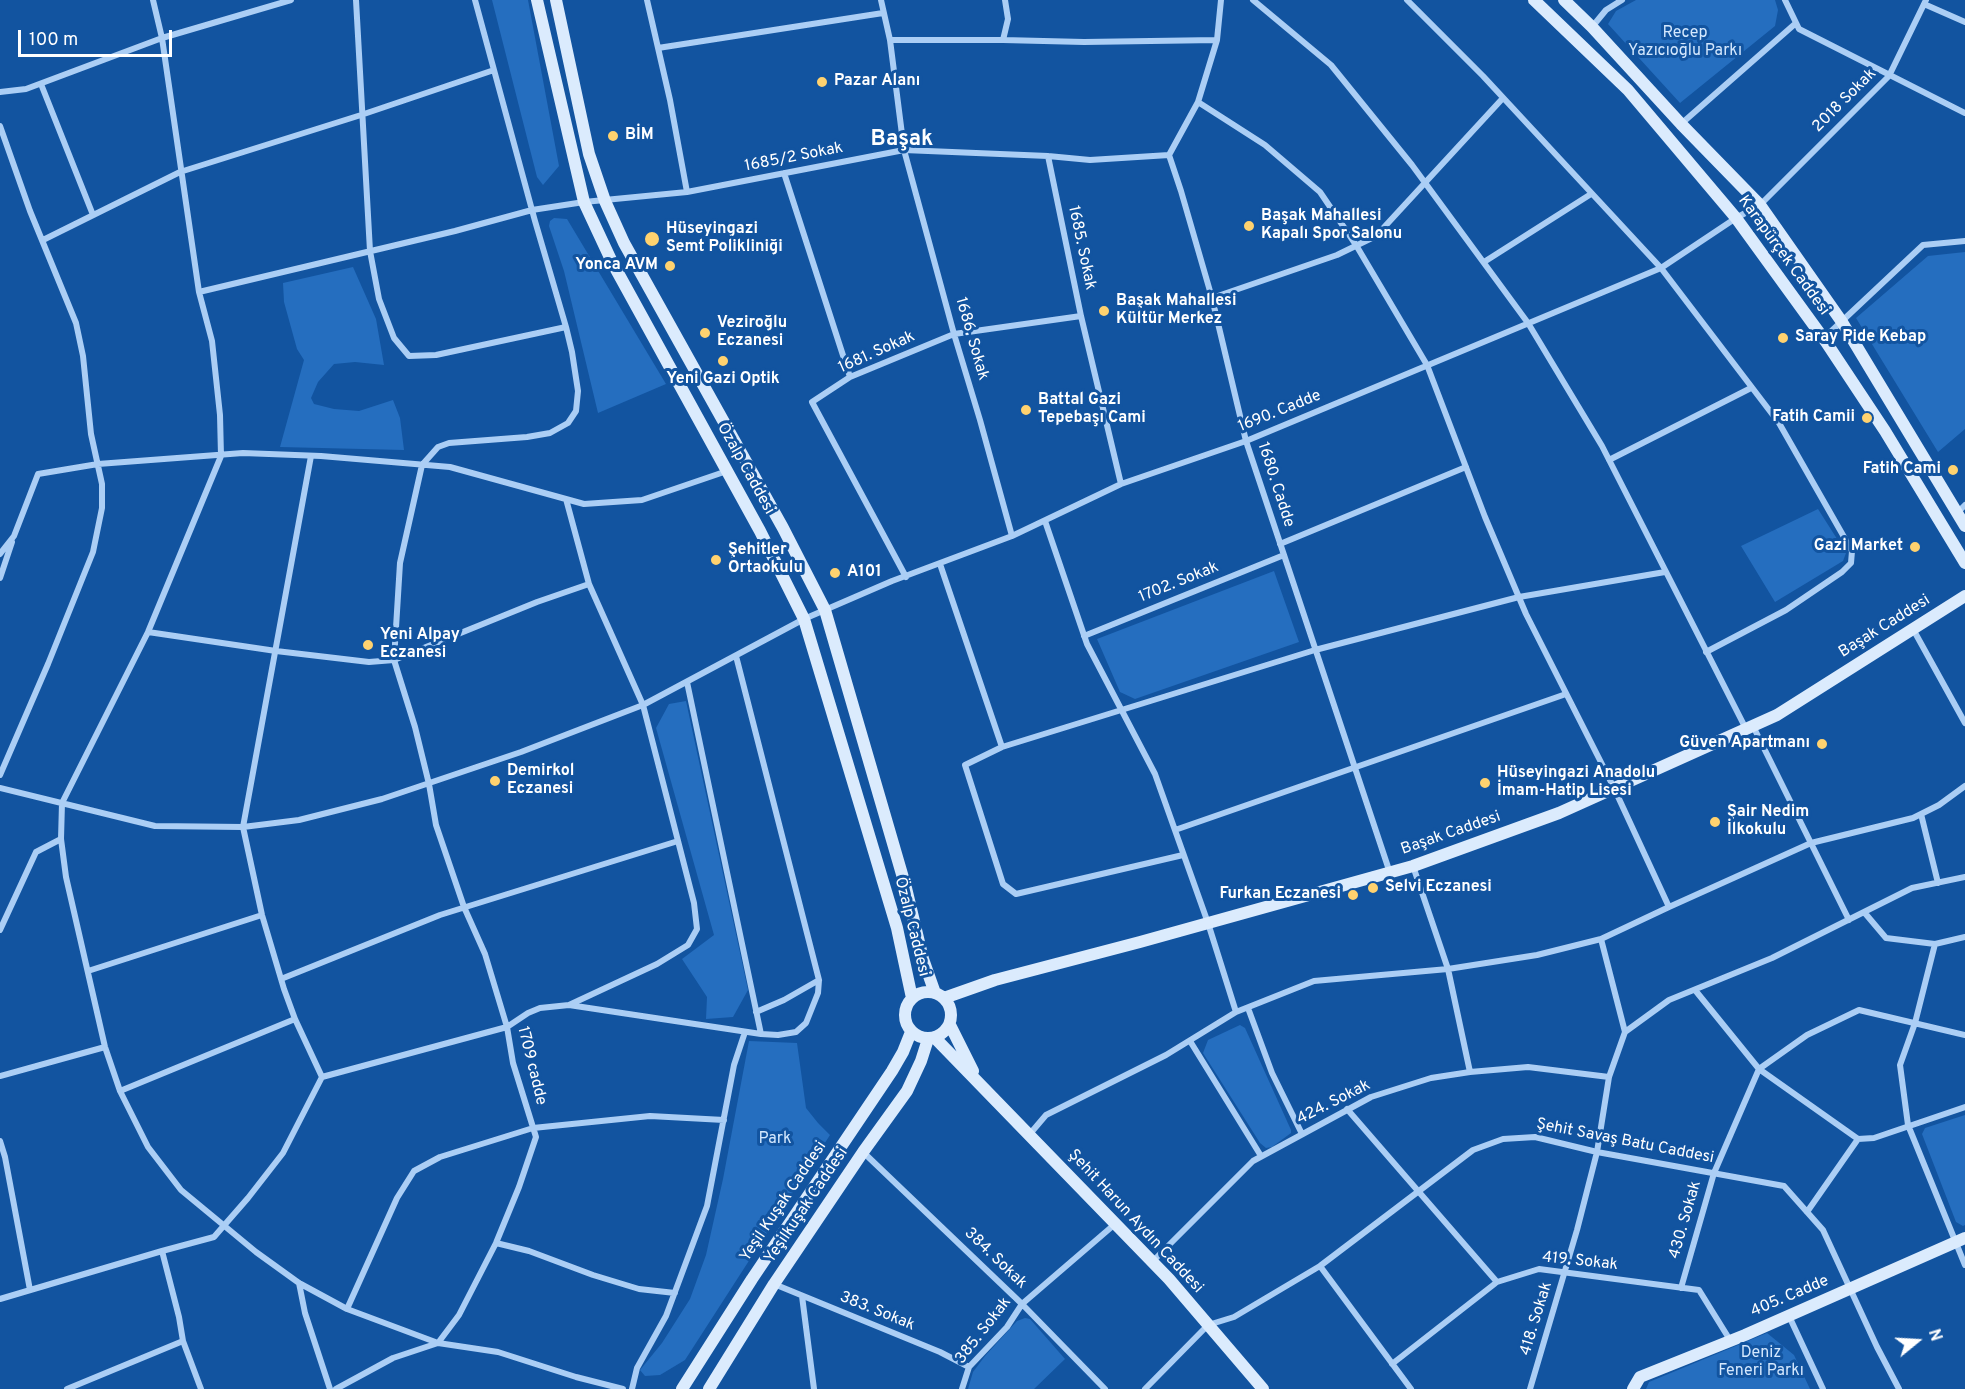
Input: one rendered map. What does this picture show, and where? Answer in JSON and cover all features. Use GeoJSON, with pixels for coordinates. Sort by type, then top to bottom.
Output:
{"type":"FeatureCollection","features":[{"type":"Feature","properties":{"kind":"main road","name":"Özalp Caddesi"},"geometry":{"type":"LineString","coordinates":[[537,0],[584,202],[612,262],[728,471],[804,619],[897,928],[912,998]]}},
{"type":"Feature","properties":{"kind":"main road","name":"Özalp Caddesi"},"geometry":{"type":"LineString","coordinates":[[556,0],[589,154],[605,201],[624,243],[783,528],[825,610],[906,888],[923,959],[940,996]]}},
{"type":"Feature","properties":{"kind":"main road","name":"Karapürçek Caddesi"},"geometry":{"type":"LineString","coordinates":[[1534,0],[1628,90],[1736,218],[1823,338],[1885,431],[1965,563]]}},
{"type":"Feature","properties":{"kind":"main road","name":"Karapürçek Caddesi"},"geometry":{"type":"LineString","coordinates":[[1564,0],[1760,205],[1842,322],[1961,509],[1965,526]]}},
{"type":"Feature","properties":{"kind":"main road","name":"Başak Caddesi"},"geometry":{"type":"LineString","coordinates":[[940,996],[1390,873],[1559,813],[1777,715],[1965,596]]}},
{"type":"Feature","properties":{"kind":"main road"},"geometry":{"type":"LineString","coordinates":[[925,992],[940,996],[951,1011],[950,1024],[946,1031],[931,1039],[922,1038],[911,1032],[904,1019],[907,1004],[912,998],[925,992]]}},
{"type":"Feature","properties":{"kind":"main road","name":"Şehit Harun Aydın Caddesi"},"geometry":{"type":"LineString","coordinates":[[950,1024],[978,1083]]}},
{"type":"Feature","properties":{"kind":"main road","name":"Yeşil Kuşak Caddesi"},"geometry":{"type":"LineString","coordinates":[[682,1389],[752,1279],[896,1066],[911,1032]]}},
{"type":"Feature","properties":{"kind":"main road","name":"Şehit Harun Aydın Caddesi"},"geometry":{"type":"LineString","coordinates":[[931,1039],[1029,1134],[1152,1262],[1263,1389]]}},
{"type":"Feature","properties":{"kind":"main road","name":"Yeşilkuşak Caddesi"},"geometry":{"type":"LineString","coordinates":[[709,1389],[774,1284],[907,1091],[931,1039]]}},
{"type":"Feature","properties":{"kind":"main road","name":"405. Cadde"},"geometry":{"type":"LineString","coordinates":[[1633,1389],[1640,1377],[1960,1240]]}},
{"type":"Feature","properties":{"kind":"street"},"geometry":{"type":"LineString","coordinates":[[153,0],[162,38],[199,292],[212,341],[220,415],[221,456],[148,632],[62,803],[61,839],[66,877],[105,1047],[120,1091],[148,1147],[181,1190],[299,1283],[347,1309],[438,1343],[498,1352],[576,1377],[623,1389]]}},
{"type":"Feature","properties":{"kind":"street"},"geometry":{"type":"LineString","coordinates":[[0,92],[26,89],[162,38],[291,0]]}},
{"type":"Feature","properties":{"kind":"street"},"geometry":{"type":"LineString","coordinates":[[356,0],[370,251],[379,299],[394,338],[409,356],[436,355],[566,327]]}},
{"type":"Feature","properties":{"kind":"street"},"geometry":{"type":"LineString","coordinates":[[394,660],[400,563],[422,465],[438,447],[449,443],[550,433],[568,423],[576,411],[578,391],[566,327],[475,0]]}},
{"type":"Feature","properties":{"kind":"street"},"geometry":{"type":"LineString","coordinates":[[647,0],[670,100],[687,192]]}},
{"type":"Feature","properties":{"kind":"street","name":"1686. Sokak"},"geometry":{"type":"LineString","coordinates":[[881,0],[890,40],[904,150],[1012,536]]}},
{"type":"Feature","properties":{"kind":"street"},"geometry":{"type":"LineString","coordinates":[[1003,40],[1008,19],[1005,0]]}},
{"type":"Feature","properties":{"kind":"street"},"geometry":{"type":"LineString","coordinates":[[1169,155],[1198,102],[1217,40],[1221,0]]}},
{"type":"Feature","properties":{"kind":"street"},"geometry":{"type":"LineString","coordinates":[[1253,0],[1331,65],[1425,182],[1528,323],[1608,460],[1706,652],[1811,843],[1849,920]]}},
{"type":"Feature","properties":{"kind":"street"},"geometry":{"type":"LineString","coordinates":[[1407,0],[1503,98],[1661,268],[1779,423],[1852,551],[1851,563],[1842,572],[1785,610],[1706,652]]}},
{"type":"Feature","properties":{"kind":"street"},"geometry":{"type":"LineString","coordinates":[[1592,27],[1605,9],[1622,0]]}},
{"type":"Feature","properties":{"kind":"street"},"geometry":{"type":"LineString","coordinates":[[1785,0],[1799,29],[1965,113]]}},
{"type":"Feature","properties":{"kind":"street"},"geometry":{"type":"LineString","coordinates":[[1925,2],[1965,22]]}},
{"type":"Feature","properties":{"kind":"street","name":"2018 Sokak"},"geometry":{"type":"LineString","coordinates":[[1736,218],[1760,205],[1889,76],[1925,2]]}},
{"type":"Feature","properties":{"kind":"street"},"geometry":{"type":"LineString","coordinates":[[658,48],[883,13]]}},
{"type":"Feature","properties":{"kind":"street"},"geometry":{"type":"LineString","coordinates":[[1681,124],[1796,23]]}},
{"type":"Feature","properties":{"kind":"street"},"geometry":{"type":"LineString","coordinates":[[890,40],[1084,42],[1217,40]]}},
{"type":"Feature","properties":{"kind":"street"},"geometry":{"type":"LineString","coordinates":[[43,240],[180,172],[494,70]]}},
{"type":"Feature","properties":{"kind":"street"},"geometry":{"type":"LineString","coordinates":[[40,84],[93,215]]}},
{"type":"Feature","properties":{"kind":"street"},"geometry":{"type":"LineString","coordinates":[[1212,298],[1337,255],[1376,236],[1503,98]]}},
{"type":"Feature","properties":{"kind":"street"},"geometry":{"type":"LineString","coordinates":[[1198,102],[1266,145],[1320,192],[1356,245],[1427,365],[1519,597],[1614,788],[1669,907]]}},
{"type":"Feature","properties":{"kind":"street"},"geometry":{"type":"LineString","coordinates":[[0,126],[30,211],[76,323],[83,356],[92,434],[102,484],[102,508],[93,552],[0,776]]}},
{"type":"Feature","properties":{"kind":"street","name":"1685/2 Sokak"},"geometry":{"type":"LineString","coordinates":[[199,292],[532,210],[584,202],[687,192],[904,150],[1090,160],[1169,155]]}},
{"type":"Feature","properties":{"kind":"street","name":"1680. Cadde"},"geometry":{"type":"LineString","coordinates":[[1169,155],[1212,298],[1246,441],[1390,873]]}},
{"type":"Feature","properties":{"kind":"street","name":"1685. Sokak"},"geometry":{"type":"LineString","coordinates":[[1048,156],[1081,316],[1121,484]]}},
{"type":"Feature","properties":{"kind":"street"},"geometry":{"type":"LineString","coordinates":[[784,173],[850,377]]}},
{"type":"Feature","properties":{"kind":"street"},"geometry":{"type":"LineString","coordinates":[[1484,262],[1591,194]]}},
{"type":"Feature","properties":{"kind":"street","name":"1690. Cadde"},"geometry":{"type":"LineString","coordinates":[[0,788],[154,826],[243,827],[299,820],[382,799],[429,784],[643,705],[804,619],[1012,536],[1121,484],[1246,441],[1661,268],[1736,218]]}},
{"type":"Feature","properties":{"kind":"street"},"geometry":{"type":"LineString","coordinates":[[1823,338],[1923,245],[1965,241]]}},
{"type":"Feature","properties":{"kind":"street","name":"1681. Sokak"},"geometry":{"type":"LineString","coordinates":[[906,577],[812,402],[850,377],[954,334],[1081,316]]}},
{"type":"Feature","properties":{"kind":"street"},"geometry":{"type":"LineString","coordinates":[[1608,460],[1751,388]]}},
{"type":"Feature","properties":{"kind":"street"},"geometry":{"type":"LineString","coordinates":[[0,578],[38,474],[98,464],[243,453],[450,467],[585,504],[642,500],[728,471]]}},
{"type":"Feature","properties":{"kind":"street"},"geometry":{"type":"LineString","coordinates":[[311,456],[243,827],[262,915],[281,979],[295,1019],[322,1077]]}},
{"type":"Feature","properties":{"kind":"street"},"geometry":{"type":"LineString","coordinates":[[1280,544],[1466,467]]}},
{"type":"Feature","properties":{"kind":"street"},"geometry":{"type":"LineString","coordinates":[[566,499],[589,584],[643,705],[694,903],[697,928],[688,945],[657,964],[569,1005]]}},
{"type":"Feature","properties":{"kind":"street"},"geometry":{"type":"LineString","coordinates":[[1045,521],[1084,636],[1155,774],[1208,923],[1236,1012]]}},
{"type":"Feature","properties":{"kind":"street"},"geometry":{"type":"LineString","coordinates":[[0,554],[14,536]]}},
{"type":"Feature","properties":{"kind":"street","name":"1702. Sokak"},"geometry":{"type":"LineString","coordinates":[[1084,636],[1284,555]]}},
{"type":"Feature","properties":{"kind":"street"},"geometry":{"type":"LineString","coordinates":[[940,564],[1002,747]]}},
{"type":"Feature","properties":{"kind":"street"},"geometry":{"type":"LineString","coordinates":[[1183,855],[1016,894],[1003,884],[965,765],[1002,747],[1315,650],[1519,597],[1665,572]]}},
{"type":"Feature","properties":{"kind":"street"},"geometry":{"type":"LineString","coordinates":[[148,632],[369,662],[394,660],[537,602],[589,584]]}},
{"type":"Feature","properties":{"kind":"street"},"geometry":{"type":"LineString","coordinates":[[1913,629],[1965,723]]}},
{"type":"Feature","properties":{"kind":"street"},"geometry":{"type":"LineString","coordinates":[[0,1299],[214,1237],[283,1153],[322,1077],[507,1027],[540,1008],[569,1005],[761,1034],[778,1035],[796,1032],[806,1023],[819,993],[819,980],[736,656]]}},
{"type":"Feature","properties":{"kind":"street","name":"1709 cadde"},"geometry":{"type":"LineString","coordinates":[[394,660],[415,727],[436,825],[464,907],[485,954],[507,1027],[513,1063],[536,1137],[496,1243],[459,1315],[438,1343]]}},
{"type":"Feature","properties":{"kind":"street"},"geometry":{"type":"LineString","coordinates":[[687,682],[761,1034]]}},
{"type":"Feature","properties":{"kind":"street"},"geometry":{"type":"LineString","coordinates":[[1175,830],[1566,694]]}},
{"type":"Feature","properties":{"kind":"street"},"geometry":{"type":"LineString","coordinates":[[1029,1134],[1046,1115],[1156,1060],[1236,1012],[1314,981],[1448,969],[1537,956],[1602,939],[1811,843],[1913,818],[1938,805],[1965,786]]}},
{"type":"Feature","properties":{"kind":"street"},"geometry":{"type":"LineString","coordinates":[[1921,814],[1938,883]]}},
{"type":"Feature","properties":{"kind":"street"},"geometry":{"type":"LineString","coordinates":[[0,930],[36,852],[61,839]]}},
{"type":"Feature","properties":{"kind":"street"},"geometry":{"type":"LineString","coordinates":[[281,979],[464,907],[678,841]]}},
{"type":"Feature","properties":{"kind":"street"},"geometry":{"type":"LineString","coordinates":[[1413,866],[1448,969],[1470,1072]]}},
{"type":"Feature","properties":{"kind":"street"},"geometry":{"type":"LineString","coordinates":[[1602,939],[1625,1032],[1669,1000],[1772,958],[1912,888],[1965,877]]}},
{"type":"Feature","properties":{"kind":"street"},"geometry":{"type":"LineString","coordinates":[[1864,912],[1886,938],[1935,944],[1965,937]]}},
{"type":"Feature","properties":{"kind":"street"},"geometry":{"type":"LineString","coordinates":[[88,971],[262,915]]}},
{"type":"Feature","properties":{"kind":"street"},"geometry":{"type":"LineString","coordinates":[[1935,944],[1915,1023],[1900,1065],[1908,1125],[1960,1240],[1965,1265]]}},
{"type":"Feature","properties":{"kind":"street"},"geometry":{"type":"LineString","coordinates":[[756,1012],[784,1000],[819,980]]}},
{"type":"Feature","properties":{"kind":"street"},"geometry":{"type":"LineString","coordinates":[[1695,990],[1759,1070],[1858,1139],[1874,1138],[1965,1107]]}},
{"type":"Feature","properties":{"kind":"street"},"geometry":{"type":"LineString","coordinates":[[1248,1008],[1272,1073],[1302,1134]]}},
{"type":"Feature","properties":{"kind":"street"},"geometry":{"type":"LineString","coordinates":[[1759,1070],[1807,1035],[1859,1010],[1965,1035]]}},
{"type":"Feature","properties":{"kind":"street"},"geometry":{"type":"LineString","coordinates":[[120,1091],[295,1019]]}},
{"type":"Feature","properties":{"kind":"street"},"geometry":{"type":"LineString","coordinates":[[632,1389],[637,1368],[666,1316],[708,1206],[734,1065],[745,1032]]}},
{"type":"Feature","properties":{"kind":"street","name":"418. Sokak"},"geometry":{"type":"LineString","coordinates":[[1530,1389],[1565,1272],[1597,1152],[1609,1077],[1625,1032]]}},
{"type":"Feature","properties":{"kind":"street"},"geometry":{"type":"LineString","coordinates":[[1190,1041],[1261,1156]]}},
{"type":"Feature","properties":{"kind":"street"},"geometry":{"type":"LineString","coordinates":[[0,1076],[105,1047]]}},
{"type":"Feature","properties":{"kind":"street","name":"424. Sokak"},"geometry":{"type":"LineString","coordinates":[[1152,1262],[1252,1161],[1371,1097],[1431,1078],[1528,1067],[1609,1077]]}},
{"type":"Feature","properties":{"kind":"street","name":"430. Sokak"},"geometry":{"type":"LineString","coordinates":[[1681,1288],[1714,1173],[1759,1070]]}},
{"type":"Feature","properties":{"kind":"street"},"geometry":{"type":"LineString","coordinates":[[1347,1109],[1497,1282]]}},
{"type":"Feature","properties":{"kind":"street"},"geometry":{"type":"LineString","coordinates":[[347,1309],[397,1198],[414,1172],[440,1157],[533,1128],[650,1116],[724,1120]]}},
{"type":"Feature","properties":{"kind":"street","name":"Şehit Savaş Batu Caddesi"},"geometry":{"type":"LineString","coordinates":[[1208,1325],[1234,1317],[1320,1266],[1473,1150],[1503,1139],[1535,1137],[1597,1152],[1784,1186],[1823,1230],[1876,1347],[1899,1389]]}},
{"type":"Feature","properties":{"kind":"street"},"geometry":{"type":"LineString","coordinates":[[1807,1212],[1858,1139]]}},
{"type":"Feature","properties":{"kind":"street"},"geometry":{"type":"LineString","coordinates":[[0,1141],[30,1290]]}},
{"type":"Feature","properties":{"kind":"street","name":"384. Sokak"},"geometry":{"type":"LineString","coordinates":[[863,1152],[1022,1304],[1105,1389]]}},
{"type":"Feature","properties":{"kind":"street","name":"385. Sokak"},"geometry":{"type":"LineString","coordinates":[[962,1389],[969,1367],[1006,1327],[1022,1304],[1115,1224]]}},
{"type":"Feature","properties":{"kind":"street"},"geometry":{"type":"LineString","coordinates":[[496,1243],[530,1251],[593,1275],[639,1289],[675,1293]]}},
{"type":"Feature","properties":{"kind":"street"},"geometry":{"type":"LineString","coordinates":[[162,1251],[183,1341],[201,1389]]}},
{"type":"Feature","properties":{"kind":"street"},"geometry":{"type":"LineString","coordinates":[[1320,1266],[1411,1389]]}},
{"type":"Feature","properties":{"kind":"street","name":"419. Sokak"},"geometry":{"type":"LineString","coordinates":[[1392,1364],[1497,1282],[1539,1269],[1699,1290],[1730,1340]]}},
{"type":"Feature","properties":{"kind":"street"},"geometry":{"type":"LineString","coordinates":[[299,1283],[305,1313],[330,1389]]}},
{"type":"Feature","properties":{"kind":"street","name":"383. Sokak"},"geometry":{"type":"LineString","coordinates":[[774,1284],[940,1352],[969,1367]]}},
{"type":"Feature","properties":{"kind":"street"},"geometry":{"type":"LineString","coordinates":[[802,1296],[814,1389]]}},
{"type":"Feature","properties":{"kind":"street"},"geometry":{"type":"LineString","coordinates":[[1789,1315],[1823,1389]]}},
{"type":"Feature","properties":{"kind":"street"},"geometry":{"type":"LineString","coordinates":[[1145,1389],[1208,1325]]}},
{"type":"Feature","properties":{"kind":"street"},"geometry":{"type":"LineString","coordinates":[[67,1389],[183,1341]]}},
{"type":"Feature","properties":{"kind":"street"},"geometry":{"type":"LineString","coordinates":[[336,1389],[393,1358],[438,1343]]}},
{"type":"Feature","properties":{"kind":"green space"},"geometry":{"type":"Polygon","coordinates":[[[492,0],[528,0],[559,166],[543,185],[537,177],[492,0]]]}},
{"type":"Feature","properties":{"kind":"green space","name":"Recep Yazıcıoğlu Parkı"},"geometry":{"type":"Polygon","coordinates":[[[1636,0],[1775,0],[1778,10],[1775,26],[1680,103],[1608,24],[1616,11],[1636,0]]]}},
{"type":"Feature","properties":{"kind":"green space"},"geometry":{"type":"Polygon","coordinates":[[[554,218],[567,219],[666,384],[598,413],[564,271],[549,226],[550,221],[554,218]]]}},
{"type":"Feature","properties":{"kind":"green space"},"geometry":{"type":"Polygon","coordinates":[[[1965,252],[1965,429],[1938,452],[1856,318],[1928,256],[1965,252]]]}},
{"type":"Feature","properties":{"kind":"green space"},"geometry":{"type":"Polygon","coordinates":[[[353,267],[376,319],[384,365],[355,362],[334,364],[318,382],[311,398],[314,404],[334,409],[359,411],[393,400],[400,418],[404,450],[280,447],[304,360],[297,349],[284,302],[283,283],[353,267]]]}},
{"type":"Feature","properties":{"kind":"green space"},"geometry":{"type":"Polygon","coordinates":[[[1818,509],[1846,553],[1843,561],[1775,602],[1741,546],[1818,509]]]}},
{"type":"Feature","properties":{"kind":"green space"},"geometry":{"type":"Polygon","coordinates":[[[1274,571],[1299,642],[1135,699],[1120,692],[1097,639],[1274,571]]]}},
{"type":"Feature","properties":{"kind":"green space"},"geometry":{"type":"Polygon","coordinates":[[[686,701],[748,990],[733,1017],[706,1019],[707,997],[682,959],[714,935],[656,728],[669,704],[686,701]]]}},
{"type":"Feature","properties":{"kind":"green space"},"geometry":{"type":"Polygon","coordinates":[[[1240,1025],[1245,1028],[1291,1130],[1291,1133],[1272,1147],[1266,1148],[1260,1143],[1203,1053],[1208,1040],[1240,1025]]]}},
{"type":"Feature","properties":{"kind":"green space","name":"Park"},"geometry":{"type":"Polygon","coordinates":[[[749,1041],[797,1043],[806,1108],[830,1135],[685,1360],[660,1375],[645,1376],[640,1370],[662,1343],[690,1299],[706,1255],[749,1041]]]}},
{"type":"Feature","properties":{"kind":"green space"},"geometry":{"type":"Polygon","coordinates":[[[1965,1115],[1965,1225],[1963,1226],[1956,1222],[1922,1134],[1925,1128],[1965,1115]]]}},
{"type":"Feature","properties":{"kind":"green space"},"geometry":{"type":"Polygon","coordinates":[[[1030,1319],[1065,1359],[1034,1389],[968,1389],[973,1372],[985,1356],[1017,1321],[1030,1319]]]}},
{"type":"Feature","properties":{"kind":"green space","name":"Deniz Feneri Parkı"},"geometry":{"type":"Polygon","coordinates":[[[1767,1333],[1794,1355],[1810,1389],[1646,1389],[1649,1382],[1767,1333]]]}},
{"type":"Feature","properties":{"kind":"place","name":"Pazar Alanı"},"geometry":{"type":"Point","coordinates":[822,82]}},
{"type":"Feature","properties":{"kind":"place","name":"BİM"},"geometry":{"type":"Point","coordinates":[613,136]}},
{"type":"Feature","properties":{"kind":"place","name":"Başak Mahallesi Kapalı Spor Salonu"},"geometry":{"type":"Point","coordinates":[1249,226]}},
{"type":"Feature","properties":{"kind":"place","name":"Hüseyingazi Semt Polikliniği"},"geometry":{"type":"Point","coordinates":[652,239]}},
{"type":"Feature","properties":{"kind":"place","name":"Yonca AVM"},"geometry":{"type":"Point","coordinates":[670,266]}},
{"type":"Feature","properties":{"kind":"place","name":"Başak Mahallesi Kültür Merkez"},"geometry":{"type":"Point","coordinates":[1104,311]}},
{"type":"Feature","properties":{"kind":"place","name":"Veziroğlu Eczanesi"},"geometry":{"type":"Point","coordinates":[705,333]}},
{"type":"Feature","properties":{"kind":"place","name":"Saray Pide Kebap"},"geometry":{"type":"Point","coordinates":[1783,338]}},
{"type":"Feature","properties":{"kind":"place","name":"Yeni Gazi Optik"},"geometry":{"type":"Point","coordinates":[723,361]}},
{"type":"Feature","properties":{"kind":"place","name":"Battal Gazi Tepebaşı Cami"},"geometry":{"type":"Point","coordinates":[1026,410]}},
{"type":"Feature","properties":{"kind":"place","name":"Fatih Camii"},"geometry":{"type":"Point","coordinates":[1867,418]}},
{"type":"Feature","properties":{"kind":"place","name":"Fatih Cami"},"geometry":{"type":"Point","coordinates":[1953,470]}},
{"type":"Feature","properties":{"kind":"place","name":"Gazi Market"},"geometry":{"type":"Point","coordinates":[1915,547]}},
{"type":"Feature","properties":{"kind":"place","name":"Şehitler Ortaokulu"},"geometry":{"type":"Point","coordinates":[716,560]}},
{"type":"Feature","properties":{"kind":"place","name":"A101"},"geometry":{"type":"Point","coordinates":[835,573]}},
{"type":"Feature","properties":{"kind":"place","name":"Yeni Alpay Eczanesi"},"geometry":{"type":"Point","coordinates":[368,645]}},
{"type":"Feature","properties":{"kind":"place","name":"Güven Apartmanı"},"geometry":{"type":"Point","coordinates":[1822,744]}},
{"type":"Feature","properties":{"kind":"place","name":"Demirkol Eczanesi"},"geometry":{"type":"Point","coordinates":[495,781]}},
{"type":"Feature","properties":{"kind":"place","name":"Hüseyingazi Anadolu İmam-Hatip Lisesi"},"geometry":{"type":"Point","coordinates":[1485,783]}},
{"type":"Feature","properties":{"kind":"place","name":"Şair Nedim İlkokulu"},"geometry":{"type":"Point","coordinates":[1715,822]}},
{"type":"Feature","properties":{"kind":"place","name":"Selvi Eczanesi"},"geometry":{"type":"Point","coordinates":[1373,888]}},
{"type":"Feature","properties":{"kind":"place","name":"Furkan Eczanesi"},"geometry":{"type":"Point","coordinates":[1353,895]}},
{"type":"Feature","properties":{"kind":"district","name":"Başak"},"geometry":{"type":"Point","coordinates":[902,141]}}]}
